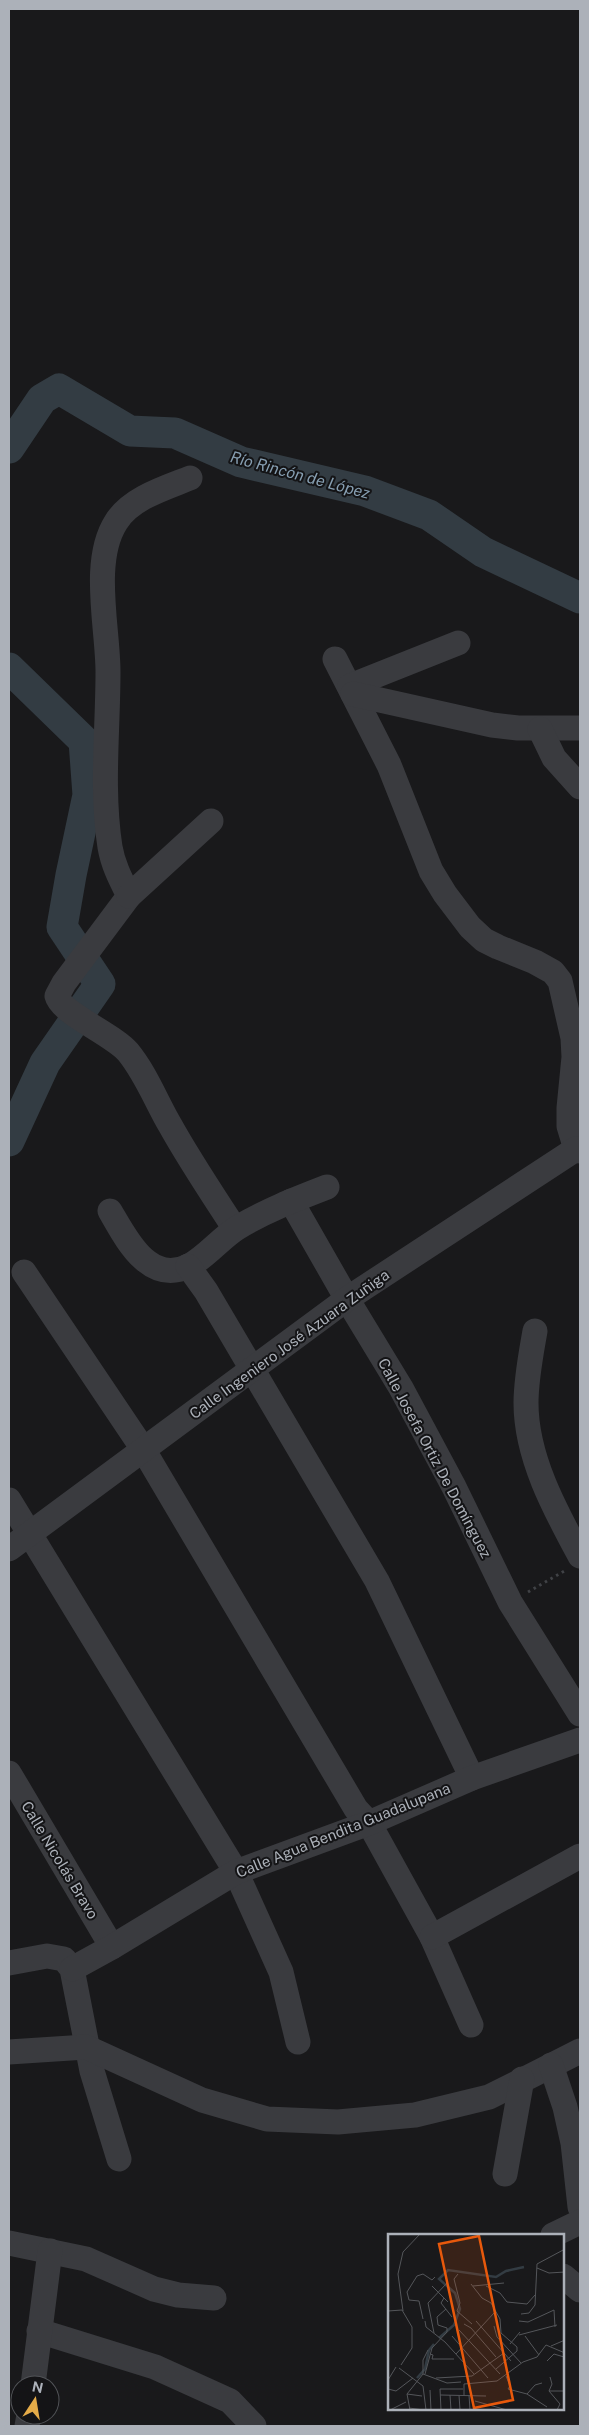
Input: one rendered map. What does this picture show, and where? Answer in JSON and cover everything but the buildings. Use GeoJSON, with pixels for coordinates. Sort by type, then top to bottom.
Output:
{"type":"FeatureCollection","features":[{"type":"Feature","properties":{"kind":"street"},"geometry":{"type":"LineString","coordinates":[[129,896],[113,862],[106,806],[108,672],[103,599],[107,540],[116,521],[142,499],[190,478]]}},
{"type":"Feature","properties":{"kind":"street"},"geometry":{"type":"LineString","coordinates":[[352,690],[458,643]]}},
{"type":"Feature","properties":{"kind":"street"},"geometry":{"type":"LineString","coordinates":[[335,659],[352,690],[358,709],[389,765],[431,871],[445,894],[470,927],[484,940],[535,962],[553,972],[560,981],[573,1038],[574,1057],[569,1117],[572,1137],[578,1150]]}},
{"type":"Feature","properties":{"kind":"street"},"geometry":{"type":"LineString","coordinates":[[352,690],[492,725],[540,729],[580,728]]}},
{"type":"Feature","properties":{"kind":"street"},"geometry":{"type":"LineString","coordinates":[[540,729],[554,758],[580,787]]}},
{"type":"Feature","properties":{"kind":"street"},"geometry":{"type":"LineString","coordinates":[[210,821],[129,896],[64,983],[57,996],[58,1000],[70,1011],[109,1036],[128,1053],[170,1125],[235,1229]]}},
{"type":"Feature","properties":{"kind":"street","name":"Calle Ingeniero José Azuara Zuñiga"},"geometry":{"type":"LineString","coordinates":[[9,1549],[252,1368],[347,1300],[578,1150]]}},
{"type":"Feature","properties":{"kind":"street"},"geometry":{"type":"LineString","coordinates":[[110,1211],[132,1248],[143,1260],[159,1268],[188,1266],[235,1229],[291,1201],[327,1187]]}},
{"type":"Feature","properties":{"kind":"street","name":"Calle Josefa Ortiz De Domínguez"},"geometry":{"type":"LineString","coordinates":[[291,1201],[347,1300],[401,1388],[454,1487],[510,1602],[580,1714]]}},
{"type":"Feature","properties":{"kind":"street"},"geometry":{"type":"LineString","coordinates":[[188,1266],[252,1368],[377,1581],[472,1778]]}},
{"type":"Feature","properties":{"kind":"street"},"geometry":{"type":"LineString","coordinates":[[24,1272],[143,1449],[356,1809],[369,1823],[432,1938],[472,2025]]}},
{"type":"Feature","properties":{"kind":"street"},"geometry":{"type":"LineString","coordinates":[[535,1331],[526,1404],[530,1438],[549,1495],[576,1561]]}},
{"type":"Feature","properties":{"kind":"street"},"geometry":{"type":"LineString","coordinates":[[9,1500],[236,1872],[281,1972],[298,2042]]}},
{"type":"Feature","properties":{"kind":"street","name":"Calle Agua Bendita Guadalupana"},"geometry":{"type":"LineString","coordinates":[[72,1968],[112,1947],[236,1872],[369,1823],[472,1778],[580,1740]]}},
{"type":"Feature","properties":{"kind":"street","name":"Calle Nicolás Bravo"},"geometry":{"type":"LineString","coordinates":[[9,1773],[112,1947]]}},
{"type":"Feature","properties":{"kind":"street"},"geometry":{"type":"LineString","coordinates":[[432,1938],[580,1856]]}},
{"type":"Feature","properties":{"kind":"street"},"geometry":{"type":"LineString","coordinates":[[9,1964],[47,1956],[64,1960],[72,1968],[86,2047],[119,2159]]}},
{"type":"Feature","properties":{"kind":"street"},"geometry":{"type":"LineString","coordinates":[[9,2052],[86,2047],[202,2100],[267,2118],[338,2122],[414,2115],[490,2097],[580,2050]]}},
{"type":"Feature","properties":{"kind":"street"},"geometry":{"type":"LineString","coordinates":[[551,2066],[566,2107],[573,2143],[580,2207]]}},
{"type":"Feature","properties":{"kind":"street"},"geometry":{"type":"LineString","coordinates":[[505,2174],[522,2079]]}},
{"type":"Feature","properties":{"kind":"street"},"geometry":{"type":"LineString","coordinates":[[556,2234],[580,2222]]}},
{"type":"Feature","properties":{"kind":"street"},"geometry":{"type":"LineString","coordinates":[[9,2243],[86,2259],[154,2289],[178,2295],[214,2298]]}},
{"type":"Feature","properties":{"kind":"street"},"geometry":{"type":"LineString","coordinates":[[34,2375],[50,2251]]}},
{"type":"Feature","properties":{"kind":"street"},"geometry":{"type":"LineString","coordinates":[[564,2277],[580,2290]]}},
{"type":"Feature","properties":{"kind":"street"},"geometry":{"type":"LineString","coordinates":[[40,2330],[163,2371],[230,2401],[254,2426]]}},
{"type":"Feature","properties":{"kind":"path"},"geometry":{"type":"LineString","coordinates":[[510,1602],[576,1561]]}},
{"type":"Feature","properties":{"kind":"waterway","name":"Río Rincón de López"},"geometry":{"type":"LineString","coordinates":[[9,448],[42,399],[59,389],[130,431],[175,433],[241,462],[365,491],[429,515],[483,552],[580,598]]}},
{"type":"Feature","properties":{"kind":"waterway","name":"Río Rincón de López"},"geometry":{"type":"LineString","coordinates":[[9,668],[84,741],[88,795],[62,927],[100,984],[45,1063],[9,1141]]}}]}
